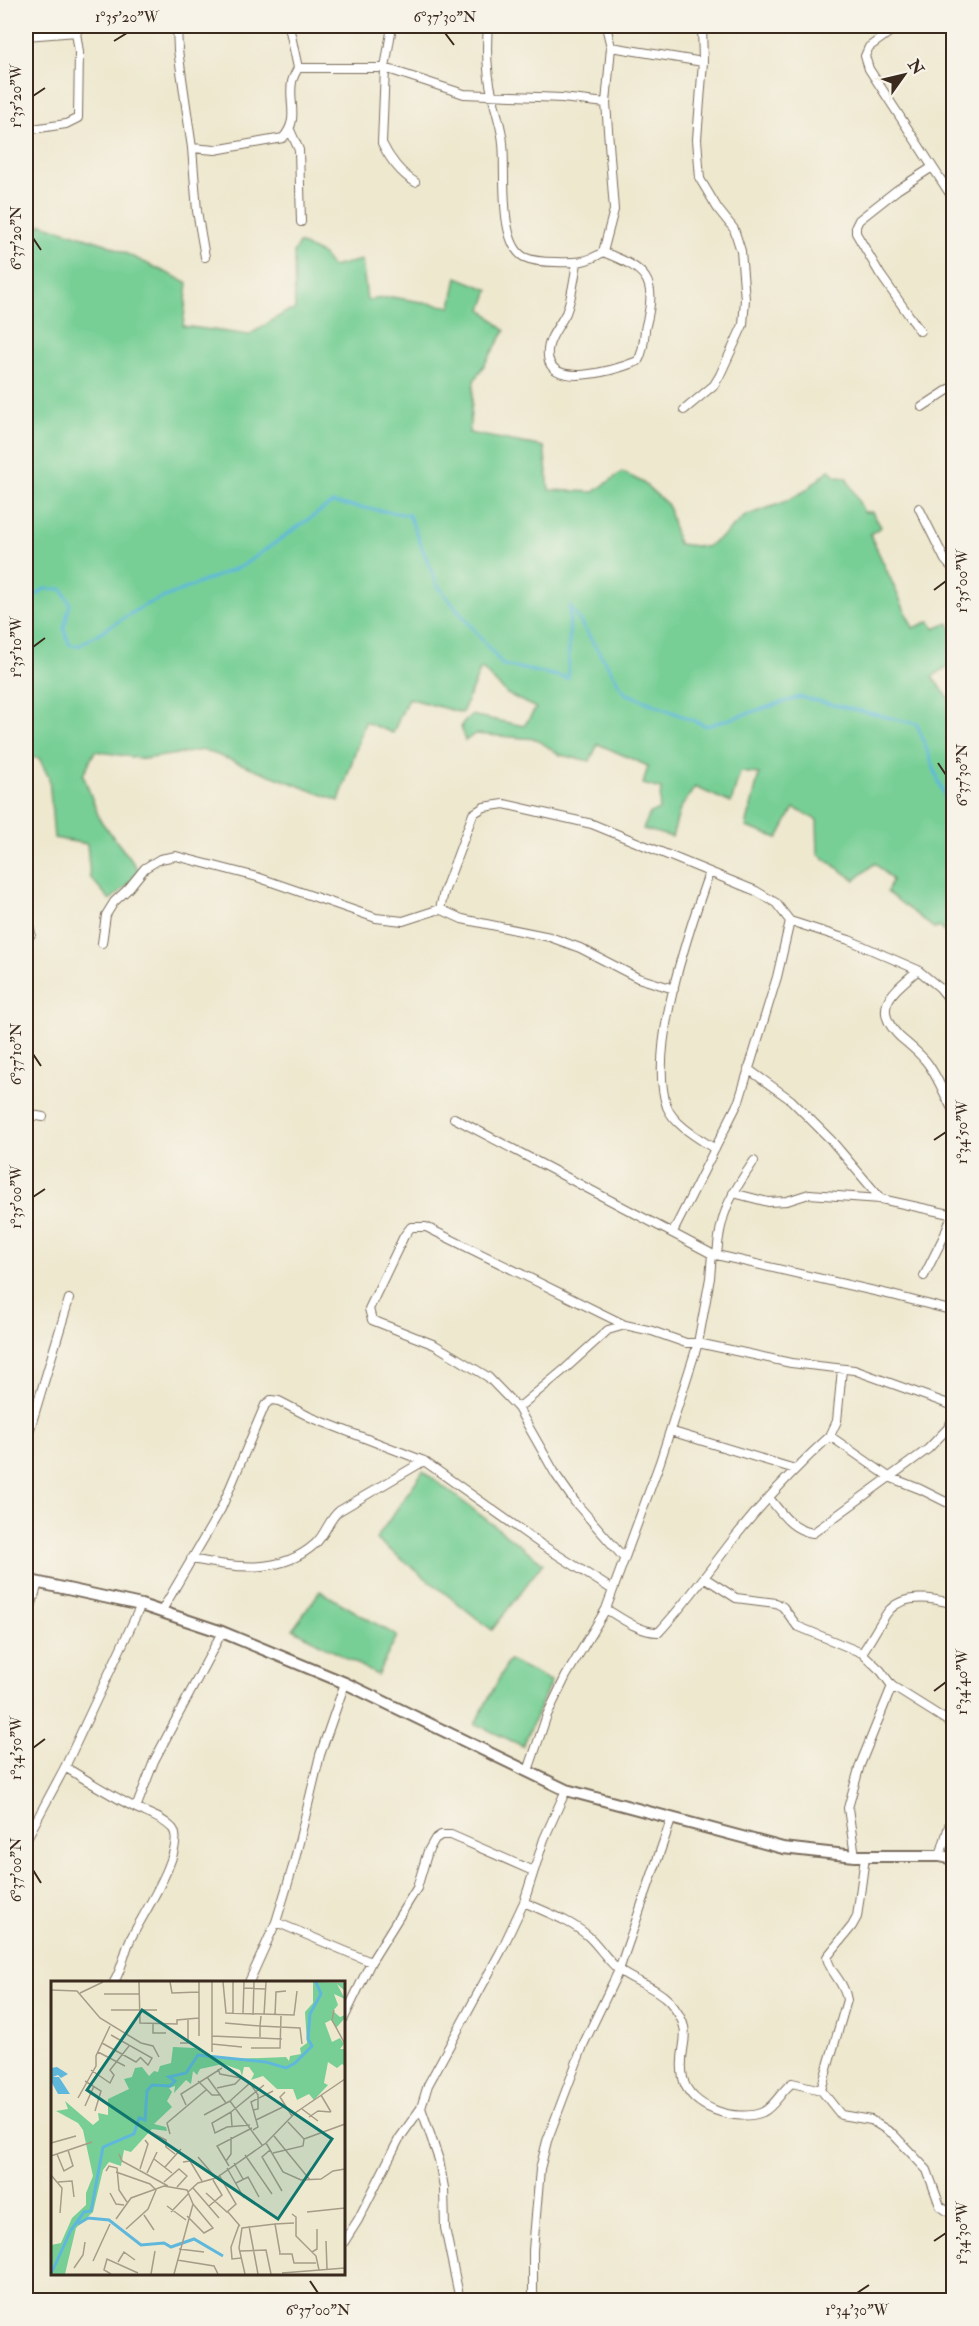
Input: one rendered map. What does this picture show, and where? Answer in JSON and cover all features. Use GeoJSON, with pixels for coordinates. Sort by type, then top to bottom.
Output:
{"type":"FeatureCollection","features":[{"type":"Feature","properties":{"kind":"street"},"geometry":{"type":"LineString","coordinates":[[177,26],[178,50],[189,116],[197,211],[205,257]]}},
{"type":"Feature","properties":{"kind":"street"},"geometry":{"type":"LineString","coordinates":[[192,148],[215,150],[273,141],[283,138],[290,130],[293,120],[292,81],[298,68],[289,26]]}},
{"type":"Feature","properties":{"kind":"street"},"geometry":{"type":"LineString","coordinates":[[392,26],[385,68],[382,143],[407,178],[415,182]]}},
{"type":"Feature","properties":{"kind":"street"},"geometry":{"type":"LineString","coordinates":[[488,26],[486,46],[492,95],[503,143],[503,196],[513,246],[524,257],[548,262],[577,263],[593,259],[603,252],[614,210],[606,103],[611,46],[606,26]]}},
{"type":"Feature","properties":{"kind":"street"},"geometry":{"type":"LineString","coordinates":[[684,410],[714,385],[720,375],[743,325],[745,299],[741,251],[734,229],[718,209],[700,179],[697,139],[703,62],[702,26]]}},
{"type":"Feature","properties":{"kind":"street"},"geometry":{"type":"LineString","coordinates":[[898,26],[869,46],[865,56],[869,69],[931,168],[954,200]]}},
{"type":"Feature","properties":{"kind":"street"},"geometry":{"type":"LineString","coordinates":[[26,36],[76,29],[80,74],[78,118],[66,124],[26,130]]}},
{"type":"Feature","properties":{"kind":"street"},"geometry":{"type":"LineString","coordinates":[[611,46],[703,62]]}},
{"type":"Feature","properties":{"kind":"street"},"geometry":{"type":"LineString","coordinates":[[298,68],[385,68],[464,94],[562,98],[606,103]]}},
{"type":"Feature","properties":{"kind":"street"},"geometry":{"type":"LineString","coordinates":[[290,130],[299,150],[301,222]]}},
{"type":"Feature","properties":{"kind":"street"},"geometry":{"type":"LineString","coordinates":[[920,332],[880,274],[856,233],[856,226],[859,220],[897,190],[931,168]]}},
{"type":"Feature","properties":{"kind":"street"},"geometry":{"type":"LineString","coordinates":[[577,263],[567,311],[548,351],[550,362],[557,371],[566,376],[604,371],[638,361],[644,351],[646,326],[651,309],[652,296],[649,282],[633,264],[603,252]]}},
{"type":"Feature","properties":{"kind":"street"},"geometry":{"type":"LineString","coordinates":[[922,407],[954,386]]}},
{"type":"Feature","properties":{"kind":"street"},"geometry":{"type":"LineString","coordinates":[[919,508],[945,560],[954,570]]}},
{"type":"Feature","properties":{"kind":"street"},"geometry":{"type":"LineString","coordinates":[[440,909],[473,814],[484,807],[504,804],[592,824],[756,891],[776,903],[790,921],[849,940],[918,970],[940,988],[953,1004]]}},
{"type":"Feature","properties":{"kind":"street"},"geometry":{"type":"LineString","coordinates":[[102,943],[106,915],[114,902],[145,868],[160,859],[176,856],[257,877],[376,918],[404,921],[440,909],[462,919],[550,937],[580,948],[638,978],[674,989]]}},
{"type":"Feature","properties":{"kind":"street"},"geometry":{"type":"LineString","coordinates":[[709,873],[692,922],[674,989],[662,1052],[661,1071],[668,1108],[677,1121],[715,1149]]}},
{"type":"Feature","properties":{"kind":"street"},"geometry":{"type":"LineString","coordinates":[[26,910],[31,934],[26,941]]}},
{"type":"Feature","properties":{"kind":"street"},"geometry":{"type":"LineString","coordinates":[[672,1232],[739,1101],[777,977],[790,921]]}},
{"type":"Feature","properties":{"kind":"street"},"geometry":{"type":"LineString","coordinates":[[918,970],[900,986],[889,1000],[885,1010],[886,1022],[925,1060],[954,1112]]}},
{"type":"Feature","properties":{"kind":"street"},"geometry":{"type":"LineString","coordinates":[[748,1069],[791,1100],[831,1140],[882,1199]]}},
{"type":"Feature","properties":{"kind":"street"},"geometry":{"type":"LineString","coordinates":[[26,1114],[43,1117]]}},
{"type":"Feature","properties":{"kind":"street"},"geometry":{"type":"LineString","coordinates":[[454,1118],[715,1255],[954,1311]]}},
{"type":"Feature","properties":{"kind":"street"},"geometry":{"type":"LineString","coordinates":[[528,1771],[547,1715],[566,1676],[606,1609],[670,1431],[698,1343],[725,1208],[754,1161]]}},
{"type":"Feature","properties":{"kind":"street"},"geometry":{"type":"LineString","coordinates":[[733,1193],[768,1202],[787,1201],[808,1194],[882,1199],[953,1215],[924,1276]]}},
{"type":"Feature","properties":{"kind":"street"},"geometry":{"type":"LineString","coordinates":[[624,1558],[575,1502],[556,1475],[518,1408],[488,1377],[435,1345],[372,1320],[369,1309],[374,1295],[404,1236],[411,1227],[426,1227],[625,1325],[652,1331],[686,1343],[698,1343],[791,1363],[866,1373],[954,1407]]}},
{"type":"Feature","properties":{"kind":"street"},"geometry":{"type":"LineString","coordinates":[[26,1442],[69,1299]]}},
{"type":"Feature","properties":{"kind":"street"},"geometry":{"type":"LineString","coordinates":[[518,1408],[608,1330],[625,1325]]}},
{"type":"Feature","properties":{"kind":"street"},"geometry":{"type":"LineString","coordinates":[[606,1609],[641,1628],[659,1632],[705,1578],[734,1538],[795,1469],[830,1436],[837,1421],[843,1369]]}},
{"type":"Feature","properties":{"kind":"street"},"geometry":{"type":"LineString","coordinates":[[161,1612],[221,1509],[265,1405],[271,1400],[279,1401],[310,1417],[424,1461],[542,1545],[613,1590]]}},
{"type":"Feature","properties":{"kind":"street"},"geometry":{"type":"LineString","coordinates":[[770,1499],[791,1525],[802,1532],[813,1533],[939,1439],[949,1427],[954,1415]]}},
{"type":"Feature","properties":{"kind":"street"},"geometry":{"type":"LineString","coordinates":[[670,1431],[795,1469]]}},
{"type":"Feature","properties":{"kind":"street"},"geometry":{"type":"LineString","coordinates":[[830,1436],[889,1477],[954,1506]]}},
{"type":"Feature","properties":{"kind":"street"},"geometry":{"type":"LineString","coordinates":[[191,1559],[235,1567],[283,1563],[316,1543],[331,1518],[339,1511],[424,1461]]}},
{"type":"Feature","properties":{"kind":"street"},"geometry":{"type":"LineString","coordinates":[[705,1578],[736,1598],[776,1603],[783,1607],[797,1626],[862,1653],[881,1671],[892,1686],[954,1725]]}},
{"type":"Feature","properties":{"kind":"street"},"geometry":{"type":"LineString","coordinates":[[26,1580],[141,1605],[222,1632],[345,1683],[566,1790],[671,1820],[783,1848],[860,1856],[954,1858]]}},
{"type":"Feature","properties":{"kind":"street"},"geometry":{"type":"LineString","coordinates":[[26,1624],[38,1583]]}},
{"type":"Feature","properties":{"kind":"street"},"geometry":{"type":"LineString","coordinates":[[862,1653],[888,1612],[895,1606],[909,1600],[930,1598],[954,1604]]}},
{"type":"Feature","properties":{"kind":"street"},"geometry":{"type":"LineString","coordinates":[[26,1840],[65,1767],[141,1605]]}},
{"type":"Feature","properties":{"kind":"street"},"geometry":{"type":"LineString","coordinates":[[136,1808],[154,1761],[222,1632]]}},
{"type":"Feature","properties":{"kind":"street"},"geometry":{"type":"LineString","coordinates":[[250,1981],[276,1922],[294,1863],[320,1755],[345,1683]]}},
{"type":"Feature","properties":{"kind":"street"},"geometry":{"type":"LineString","coordinates":[[821,2090],[847,2000],[845,1986],[828,1964],[827,1957],[857,1917],[860,1856],[848,1808],[860,1765],[892,1686]]}},
{"type":"Feature","properties":{"kind":"street"},"geometry":{"type":"LineString","coordinates":[[65,1767],[162,1821],[177,1835],[176,1846],[166,1873],[129,1942],[122,1968],[115,1981]]}},
{"type":"Feature","properties":{"kind":"street"},"geometry":{"type":"LineString","coordinates":[[345,2240],[358,2220],[399,2139],[421,2108],[428,2085],[501,1951],[524,1902],[544,1839],[566,1790]]}},
{"type":"Feature","properties":{"kind":"street"},"geometry":{"type":"LineString","coordinates":[[940,1856],[954,1809]]}},
{"type":"Feature","properties":{"kind":"street"},"geometry":{"type":"LineString","coordinates":[[532,2301],[533,2250],[540,2169],[547,2141],[584,2043],[619,1970],[671,1820]]}},
{"type":"Feature","properties":{"kind":"street"},"geometry":{"type":"LineString","coordinates":[[345,2016],[370,1962],[417,1888],[428,1851],[435,1839],[441,1835],[451,1835],[533,1871]]}},
{"type":"Feature","properties":{"kind":"street"},"geometry":{"type":"LineString","coordinates":[[524,1902],[574,1925],[587,1935],[619,1970],[657,1991],[668,2000],[684,2021],[686,2031],[683,2076],[686,2086],[696,2098],[716,2110],[735,2116],[751,2116],[765,2111],[792,2083],[821,2090],[841,2115],[871,2120],[893,2134],[927,2170],[940,2206],[954,2216]]}},
{"type":"Feature","properties":{"kind":"street"},"geometry":{"type":"LineString","coordinates":[[276,1922],[370,1962]]}},
{"type":"Feature","properties":{"kind":"street"},"geometry":{"type":"LineString","coordinates":[[421,2108],[439,2160],[444,2188],[445,2228],[459,2301]]}},
{"type":"Feature","properties":{"kind":"green space"},"geometry":{"type":"Polygon","coordinates":[[[42,224],[106,244],[188,283],[183,326],[249,335],[286,312],[295,310],[294,252],[299,243],[322,254],[332,267],[362,260],[367,300],[392,297],[451,307],[457,277],[489,290],[482,309],[505,331],[474,381],[469,433],[544,447],[549,490],[594,492],[622,472],[642,482],[668,505],[678,544],[706,547],[723,536],[745,516],[782,503],[805,491],[829,470],[837,476],[846,477],[864,512],[872,512],[881,527],[870,534],[913,628],[930,621],[934,629],[949,623],[953,633],[953,663],[932,677],[953,703],[953,941],[940,927],[935,929],[887,892],[892,880],[875,863],[855,880],[818,854],[817,820],[794,808],[778,838],[746,827],[759,774],[740,772],[731,803],[695,787],[680,809],[672,837],[643,829],[650,813],[659,810],[661,789],[643,784],[648,766],[598,744],[590,761],[560,755],[536,739],[475,734],[465,741],[461,726],[471,715],[524,726],[536,708],[507,694],[481,668],[462,713],[408,698],[393,733],[365,722],[339,801],[204,750],[144,759],[95,751],[83,775],[100,820],[138,869],[130,883],[110,900],[90,877],[87,844],[54,838],[49,778],[39,758],[26,757],[26,233],[42,224]]]}},
{"type":"Feature","properties":{"kind":"green space"},"geometry":{"type":"Polygon","coordinates":[[[423,1471],[543,1563],[492,1630],[376,1539],[423,1471]]]}},
{"type":"Feature","properties":{"kind":"green space"},"geometry":{"type":"Polygon","coordinates":[[[320,1591],[397,1636],[377,1675],[293,1629],[320,1591]]]}},
{"type":"Feature","properties":{"kind":"green space"},"geometry":{"type":"Polygon","coordinates":[[[509,1660],[551,1681],[523,1746],[475,1724],[509,1660]]]}},
{"type":"Feature","properties":{"kind":"waterway"},"geometry":{"type":"LineString","coordinates":[[26,603],[44,589],[62,589],[70,604],[64,628],[69,644],[78,646],[145,605],[242,566],[332,503],[409,515],[437,585],[503,665],[568,678],[570,606],[625,693],[707,726],[800,697],[917,724],[954,821]]}}]}
